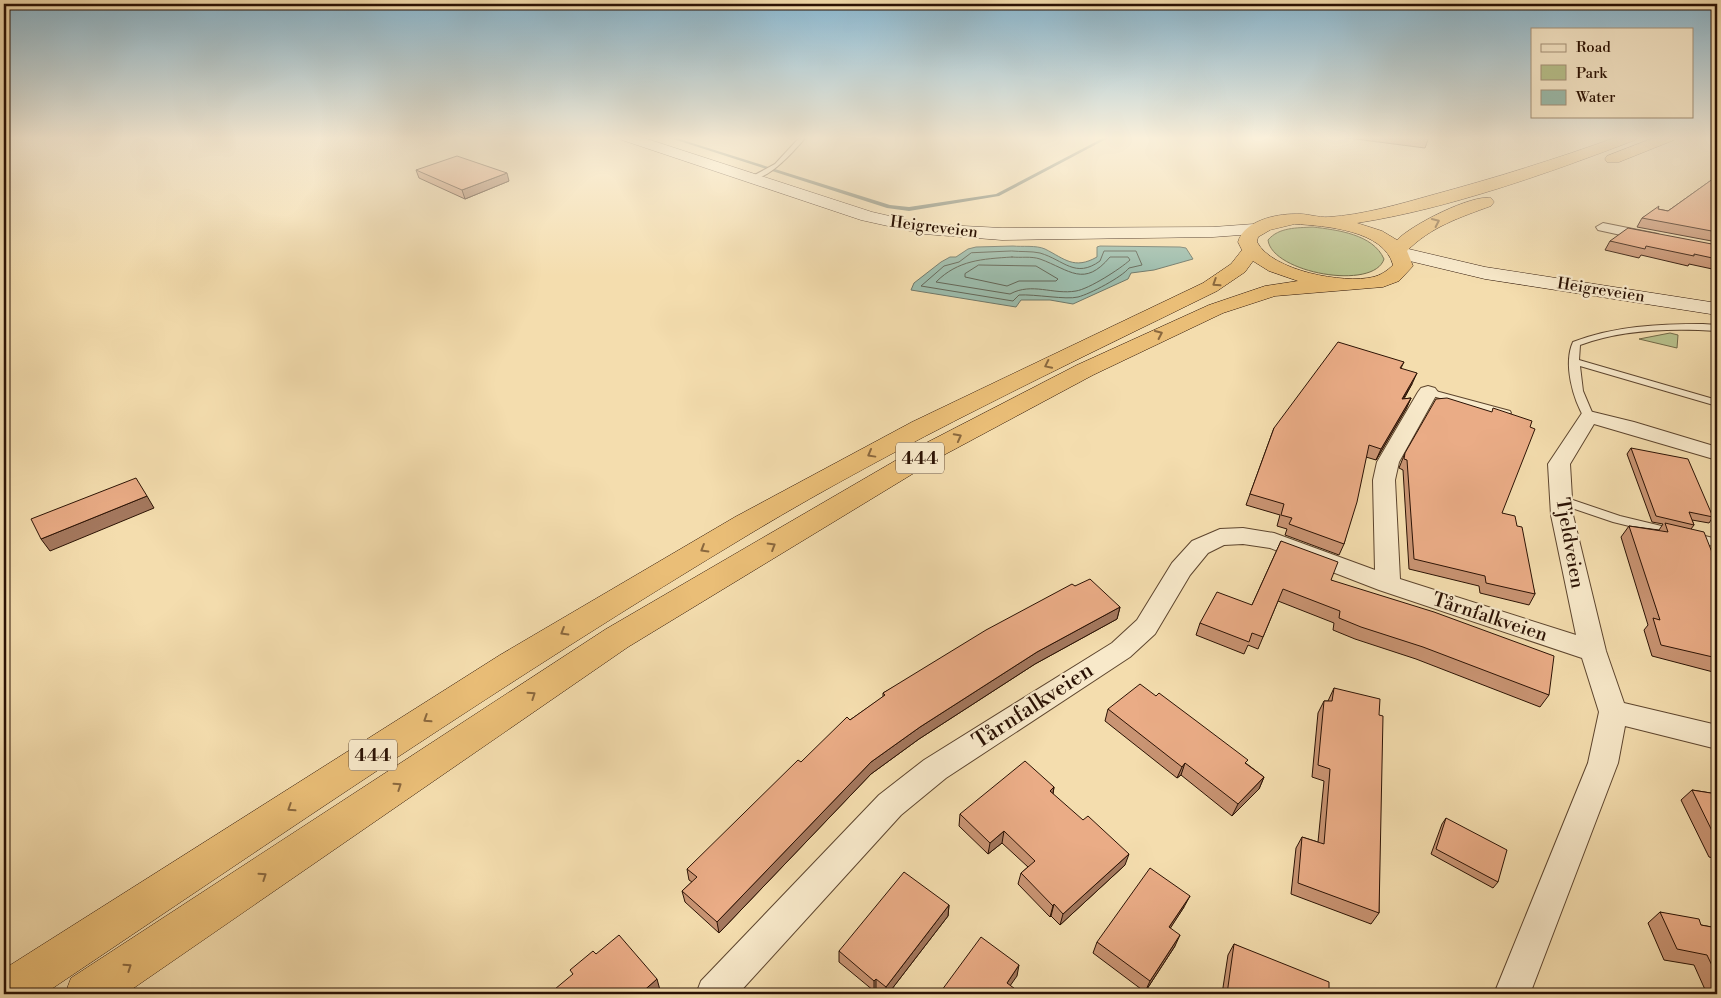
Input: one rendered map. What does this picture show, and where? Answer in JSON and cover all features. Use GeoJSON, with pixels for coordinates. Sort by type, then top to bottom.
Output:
{"type":"FeatureCollection","features":[{"type":"Feature","properties":{"kind":"highway"},"geometry":{"type":"LineString","coordinates":[[1254,229],[1278,221],[1349,219],[1388,212],[1490,184]]}},
{"type":"Feature","properties":{"kind":"highway"},"geometry":{"type":"LineString","coordinates":[[1399,251],[1414,233],[1446,217],[1537,184]]}},
{"type":"Feature","properties":{"kind":"highway"},"geometry":{"type":"LineString","coordinates":[[1314,220],[1363,230],[1389,243],[1399,251],[1403,266],[1392,277]]}},
{"type":"Feature","properties":{"kind":"highway","name":"444"},"geometry":{"type":"LineString","coordinates":[[1254,229],[1249,234],[1248,241],[1251,249],[1275,267],[1292,274],[1334,283]]}},
{"type":"Feature","properties":{"kind":"highway","name":"444"},"geometry":{"type":"LineString","coordinates":[[5,994],[512,664],[746,524],[921,427],[1210,287],[1238,268],[1251,249]]}},
{"type":"Feature","properties":{"kind":"highway","name":"444"},"geometry":{"type":"LineString","coordinates":[[87,994],[617,638],[933,450],[1085,370],[1216,309],[1272,290],[1334,283],[1370,283],[1392,277]]}},
{"type":"Feature","properties":{"kind":"main road","name":"Heigreveien"},"geometry":{"type":"LineString","coordinates":[[793,184],[880,220],[924,229],[1002,234],[1214,232],[1254,229]]}},
{"type":"Feature","properties":{"kind":"main road","name":"Heigreveien"},"geometry":{"type":"LineString","coordinates":[[1163,232],[1213,238],[1251,249]]}},
{"type":"Feature","properties":{"kind":"main road","name":"Heigreveien"},"geometry":{"type":"LineString","coordinates":[[1399,251],[1484,273],[1717,308]]}},
{"type":"Feature","properties":{"kind":"main road","name":"Heigreveien"},"geometry":{"type":"LineString","coordinates":[[1392,277],[1439,272],[1484,273]]}},
{"type":"Feature","properties":{"kind":"street"},"geometry":{"type":"LineString","coordinates":[[1603,227],[1670,240]]}},
{"type":"Feature","properties":{"kind":"street"},"geometry":{"type":"LineString","coordinates":[[1388,584],[1384,480],[1388,462],[1428,392]]}},
{"type":"Feature","properties":{"kind":"street"},"geometry":{"type":"LineString","coordinates":[[1589,417],[1627,426],[1717,454]]}},
{"type":"Feature","properties":{"kind":"street","name":"Tjeldveien"},"geometry":{"type":"LineString","coordinates":[[1512,994],[1603,763],[1613,712],[1593,651],[1562,515],[1559,464],[1589,417]]}},
{"type":"Feature","properties":{"kind":"street","name":"Tårnfalkveien"},"geometry":{"type":"LineString","coordinates":[[714,994],[890,805],[935,769],[1121,650],[1146,626],[1181,569],[1200,547],[1220,537],[1243,536],[1274,541],[1388,584],[1593,651]]}},
{"type":"Feature","properties":{"kind":"street"},"geometry":{"type":"LineString","coordinates":[[1613,712],[1717,737]]}},
{"type":"Feature","properties":{"kind":"lane"},"geometry":{"type":"LineString","coordinates":[[1589,417],[1582,406],[1574,361],[1576,344],[1587,338],[1693,325],[1717,328]]}},
{"type":"Feature","properties":{"kind":"lane"},"geometry":{"type":"LineString","coordinates":[[1574,361],[1717,403]]}},
{"type":"Feature","properties":{"kind":"lane"},"geometry":{"type":"LineString","coordinates":[[1428,392],[1516,416]]}},
{"type":"Feature","properties":{"kind":"lane"},"geometry":{"type":"LineString","coordinates":[[1561,500],[1617,519],[1717,543]]}},
{"type":"Feature","properties":{"kind":"green space"},"geometry":{"type":"Polygon","coordinates":[[[1313,227],[1343,232],[1363,239],[1372,244],[1384,259],[1376,269],[1362,274],[1344,276],[1324,274],[1304,269],[1286,261],[1274,252],[1268,240],[1283,230],[1313,227]]]}},
{"type":"Feature","properties":{"kind":"green space"},"geometry":{"type":"Polygon","coordinates":[[[1670,333],[1678,335],[1677,348],[1639,339],[1670,333]]]}},
{"type":"Feature","properties":{"kind":"water"},"geometry":{"type":"Polygon","coordinates":[[[1013,246],[1045,249],[1070,262],[1076,263],[1089,261],[1097,257],[1097,247],[1100,246],[1180,247],[1186,248],[1193,259],[1154,270],[1131,273],[1128,279],[1073,304],[1050,300],[1021,300],[1016,307],[911,290],[914,283],[941,262],[950,257],[956,257],[968,249],[1013,246]]]}},
{"type":"Feature","properties":{"kind":"building"},"geometry":{"type":"Polygon","coordinates":[[[447,184],[479,184],[462,190],[447,184]]]}},
{"type":"Feature","properties":{"kind":"building"},"geometry":{"type":"Polygon","coordinates":[[[1706,184],[1717,184],[1717,232],[1642,218],[1659,206],[1658,209],[1668,211],[1706,184]]]}},
{"type":"Feature","properties":{"kind":"building"},"geometry":{"type":"Polygon","coordinates":[[[1628,228],[1717,245],[1717,259],[1646,246],[1645,249],[1610,241],[1628,228]]]}},
{"type":"Feature","properties":{"kind":"building"},"geometry":{"type":"Polygon","coordinates":[[[1338,342],[1404,362],[1400,368],[1417,373],[1402,399],[1411,398],[1381,449],[1369,445],[1357,502],[1344,544],[1289,524],[1292,518],[1281,515],[1284,504],[1250,494],[1274,428],[1338,342]]]}},
{"type":"Feature","properties":{"kind":"building"},"geometry":{"type":"Polygon","coordinates":[[[1447,398],[1492,412],[1493,408],[1532,421],[1530,427],[1535,429],[1502,513],[1515,516],[1517,526],[1522,527],[1535,594],[1486,583],[1485,576],[1414,559],[1407,460],[1404,459],[1405,453],[1436,399],[1447,398]]]}},
{"type":"Feature","properties":{"kind":"building"},"geometry":{"type":"Polygon","coordinates":[[[1631,448],[1688,459],[1713,517],[1689,512],[1694,525],[1656,516],[1631,448]]]}},
{"type":"Feature","properties":{"kind":"building"},"geometry":{"type":"Polygon","coordinates":[[[136,478],[147,496],[41,539],[31,519],[136,478]]]}},
{"type":"Feature","properties":{"kind":"building"},"geometry":{"type":"Polygon","coordinates":[[[1665,523],[1704,532],[1717,565],[1717,658],[1661,645],[1653,618],[1660,620],[1629,526],[1668,532],[1665,523]]]}},
{"type":"Feature","properties":{"kind":"building"},"geometry":{"type":"Polygon","coordinates":[[[1281,541],[1338,562],[1331,580],[1434,612],[1554,656],[1549,695],[1423,647],[1361,627],[1339,618],[1340,611],[1283,589],[1263,637],[1252,633],[1249,642],[1200,623],[1217,592],[1252,605],[1281,541]]]}},
{"type":"Feature","properties":{"kind":"building"},"geometry":{"type":"Polygon","coordinates":[[[1090,579],[1120,607],[1037,652],[920,727],[871,762],[717,922],[682,891],[697,877],[687,869],[798,760],[801,762],[847,717],[850,720],[885,695],[883,693],[986,630],[1072,584],[1075,586],[1090,579]]]}},
{"type":"Feature","properties":{"kind":"building"},"geometry":{"type":"Polygon","coordinates":[[[1140,684],[1156,696],[1159,693],[1248,760],[1245,763],[1264,777],[1238,804],[1185,763],[1182,767],[1108,709],[1140,684]]]}},
{"type":"Feature","properties":{"kind":"building"},"geometry":{"type":"Polygon","coordinates":[[[1334,688],[1380,699],[1379,715],[1383,716],[1379,913],[1298,883],[1302,837],[1324,844],[1330,769],[1318,765],[1324,701],[1332,701],[1334,688]]]}},
{"type":"Feature","properties":{"kind":"building"},"geometry":{"type":"Polygon","coordinates":[[[1025,761],[1054,787],[1050,791],[1083,820],[1088,816],[1129,854],[1063,914],[1021,873],[1035,861],[1004,831],[990,843],[960,814],[1025,761]]]}},
{"type":"Feature","properties":{"kind":"building"},"geometry":{"type":"Polygon","coordinates":[[[1692,790],[1717,794],[1717,841],[1692,790]]]}},
{"type":"Feature","properties":{"kind":"building"},"geometry":{"type":"Polygon","coordinates":[[[1446,818],[1507,850],[1498,882],[1436,849],[1446,818]]]}},
{"type":"Feature","properties":{"kind":"building"},"geometry":{"type":"Polygon","coordinates":[[[1150,868],[1190,896],[1169,927],[1180,935],[1150,981],[1097,942],[1150,868]]]}},
{"type":"Feature","properties":{"kind":"building"},"geometry":{"type":"Polygon","coordinates":[[[904,872],[949,905],[886,987],[876,979],[874,981],[839,951],[904,872]]]}},
{"type":"Feature","properties":{"kind":"building"},"geometry":{"type":"Polygon","coordinates":[[[1660,912],[1699,919],[1701,925],[1717,928],[1717,976],[1707,955],[1677,949],[1660,912]]]}},
{"type":"Feature","properties":{"kind":"building"},"geometry":{"type":"Polygon","coordinates":[[[619,935],[657,979],[640,994],[549,994],[573,974],[570,970],[593,951],[596,954],[619,935]]]}},
{"type":"Feature","properties":{"kind":"building"},"geometry":{"type":"Polygon","coordinates":[[[981,937],[1019,965],[1007,983],[1022,994],[939,994],[981,937]]]}},
{"type":"Feature","properties":{"kind":"building"},"geometry":{"type":"Polygon","coordinates":[[[1234,944],[1329,982],[1329,989],[1341,994],[1227,994],[1234,944]]]}},
{"type":"Feature","properties":{"kind":"waterway"},"geometry":{"type":"LineString","coordinates":[[815,184],[889,207],[909,209],[997,195],[1019,184]]}}]}
